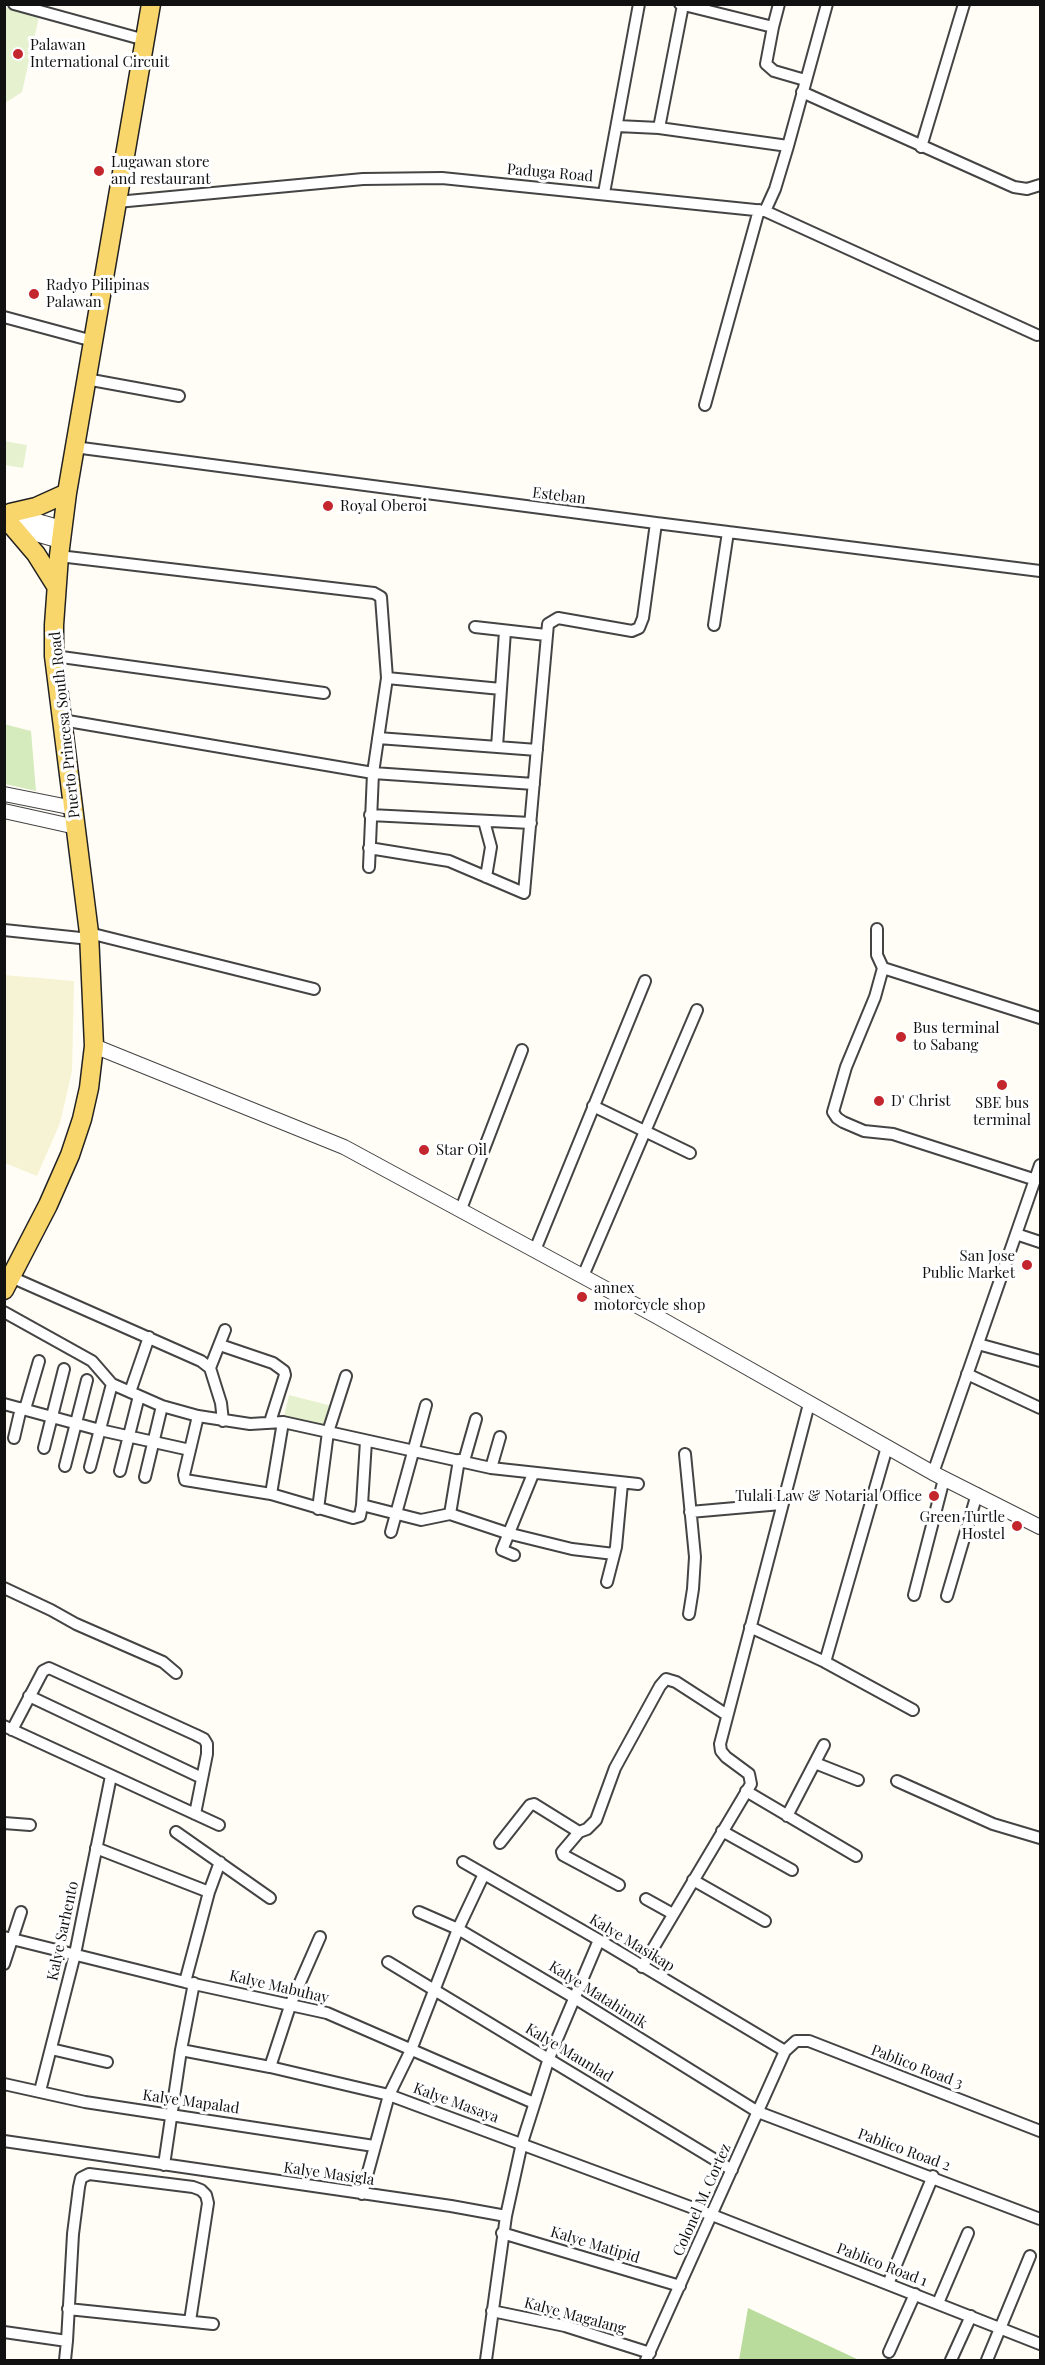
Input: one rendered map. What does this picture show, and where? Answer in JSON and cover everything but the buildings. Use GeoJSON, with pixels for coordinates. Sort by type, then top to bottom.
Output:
{"type":"FeatureCollection","features":[{"type":"Feature","properties":{"kind":"main road","name":"Puerto Princesa South Road"},"geometry":{"type":"LineString","coordinates":[[8,1284],[48,1205],[70,1155],[87,1098],[94,1046],[89,936],[54,656],[57,586],[60,542],[74,447],[151,4]]}},
{"type":"Feature","properties":{"kind":"main road"},"geometry":{"type":"LineString","coordinates":[[57,586],[36,554],[8,519],[67,493]]}},
{"type":"Feature","properties":{"kind":"street"},"geometry":{"type":"LineString","coordinates":[[14,4],[145,40]]}},
{"type":"Feature","properties":{"kind":"street"},"geometry":{"type":"LineString","coordinates":[[604,194],[639,4]]}},
{"type":"Feature","properties":{"kind":"street"},"geometry":{"type":"LineString","coordinates":[[780,4],[766,59],[769,68],[805,80]]}},
{"type":"Feature","properties":{"kind":"street"},"geometry":{"type":"LineString","coordinates":[[705,405],[762,211],[775,189],[827,4]]}},
{"type":"Feature","properties":{"kind":"street"},"geometry":{"type":"LineString","coordinates":[[921,147],[964,4]]}},
{"type":"Feature","properties":{"kind":"street"},"geometry":{"type":"LineString","coordinates":[[659,128],[682,5],[773,27]]}},
{"type":"Feature","properties":{"kind":"street"},"geometry":{"type":"LineString","coordinates":[[802,92],[1014,187],[1027,189],[1041,185]]}},
{"type":"Feature","properties":{"kind":"street"},"geometry":{"type":"LineString","coordinates":[[616,126],[659,128],[788,146]]}},
{"type":"Feature","properties":{"kind":"street","name":"Paduga Road"},"geometry":{"type":"LineString","coordinates":[[117,202],[363,179],[442,178],[762,211],[1037,335]]}},
{"type":"Feature","properties":{"kind":"street"},"geometry":{"type":"LineString","coordinates":[[4,317],[93,341]]}},
{"type":"Feature","properties":{"kind":"street"},"geometry":{"type":"LineString","coordinates":[[86,380],[179,396]]}},
{"type":"Feature","properties":{"kind":"street","name":"Esteban"},"geometry":{"type":"LineString","coordinates":[[74,447],[1041,571]]}},
{"type":"Feature","properties":{"kind":"street"},"geometry":{"type":"LineString","coordinates":[[8,519],[60,542],[374,593],[382,600],[387,678],[373,773],[369,867]]}},
{"type":"Feature","properties":{"kind":"street"},"geometry":{"type":"LineString","coordinates":[[369,848],[441,859],[524,893],[546,635],[550,621],[558,618],[632,631],[639,628],[643,618],[656,523]]}},
{"type":"Feature","properties":{"kind":"street"},"geometry":{"type":"LineString","coordinates":[[714,625],[728,532]]}},
{"type":"Feature","properties":{"kind":"street"},"geometry":{"type":"LineString","coordinates":[[475,627],[546,635]]}},
{"type":"Feature","properties":{"kind":"street"},"geometry":{"type":"LineString","coordinates":[[497,747],[505,631]]}},
{"type":"Feature","properties":{"kind":"street"},"geometry":{"type":"LineString","coordinates":[[54,656],[324,693]]}},
{"type":"Feature","properties":{"kind":"street"},"geometry":{"type":"LineString","coordinates":[[387,678],[501,688]]}},
{"type":"Feature","properties":{"kind":"street"},"geometry":{"type":"LineString","coordinates":[[62,720],[373,773],[534,784]]}},
{"type":"Feature","properties":{"kind":"street"},"geometry":{"type":"LineString","coordinates":[[378,738],[537,750]]}},
{"type":"Feature","properties":{"kind":"street"},"geometry":{"type":"LineString","coordinates":[[4,794],[74,808]]}},
{"type":"Feature","properties":{"kind":"street"},"geometry":{"type":"LineString","coordinates":[[4,812],[76,827]]}},
{"type":"Feature","properties":{"kind":"street"},"geometry":{"type":"LineString","coordinates":[[370,815],[531,824]]}},
{"type":"Feature","properties":{"kind":"street"},"geometry":{"type":"LineString","coordinates":[[484,821],[491,847],[486,877]]}},
{"type":"Feature","properties":{"kind":"street"},"geometry":{"type":"LineString","coordinates":[[877,929],[878,955],[883,968],[875,997],[840,1086],[833,1112],[837,1118],[864,1131],[894,1134],[1035,1180]]}},
{"type":"Feature","properties":{"kind":"street"},"geometry":{"type":"LineString","coordinates":[[4,930],[89,936],[314,989]]}},
{"type":"Feature","properties":{"kind":"street"},"geometry":{"type":"LineString","coordinates":[[883,968],[1041,1018]]}},
{"type":"Feature","properties":{"kind":"street"},"geometry":{"type":"LineString","coordinates":[[535,1250],[645,981]]}},
{"type":"Feature","properties":{"kind":"street"},"geometry":{"type":"LineString","coordinates":[[583,1276],[697,1010]]}},
{"type":"Feature","properties":{"kind":"street"},"geometry":{"type":"LineString","coordinates":[[94,1046],[344,1147],[583,1276],[939,1476],[1041,1527]]}},
{"type":"Feature","properties":{"kind":"street"},"geometry":{"type":"LineString","coordinates":[[461,1209],[522,1050]]}},
{"type":"Feature","properties":{"kind":"street"},"geometry":{"type":"LineString","coordinates":[[593,1106],[690,1153]]}},
{"type":"Feature","properties":{"kind":"street"},"geometry":{"type":"LineString","coordinates":[[914,1595],[939,1476],[967,1374],[1041,1165]]}},
{"type":"Feature","properties":{"kind":"street"},"geometry":{"type":"LineString","coordinates":[[1016,1234],[1041,1242]]}},
{"type":"Feature","properties":{"kind":"street"},"geometry":{"type":"LineString","coordinates":[[8,1284],[191,1355],[210,1368],[221,1403],[223,1421]]}},
{"type":"Feature","properties":{"kind":"street"},"geometry":{"type":"LineString","coordinates":[[4,1312],[92,1361],[112,1384],[162,1406],[198,1416],[249,1424],[283,1422],[491,1468],[638,1484]]}},
{"type":"Feature","properties":{"kind":"street"},"geometry":{"type":"LineString","coordinates":[[210,1368],[225,1330]]}},
{"type":"Feature","properties":{"kind":"street"},"geometry":{"type":"LineString","coordinates":[[120,1471],[149,1337]]}},
{"type":"Feature","properties":{"kind":"street"},"geometry":{"type":"LineString","coordinates":[[978,1344],[1041,1361]]}},
{"type":"Feature","properties":{"kind":"street"},"geometry":{"type":"LineString","coordinates":[[220,1345],[273,1363],[284,1371],[285,1375],[270,1422]]}},
{"type":"Feature","properties":{"kind":"street"},"geometry":{"type":"LineString","coordinates":[[14,1438],[39,1361]]}},
{"type":"Feature","properties":{"kind":"street"},"geometry":{"type":"LineString","coordinates":[[44,1448],[64,1370]]}},
{"type":"Feature","properties":{"kind":"street"},"geometry":{"type":"LineString","coordinates":[[967,1374],[1041,1408]]}},
{"type":"Feature","properties":{"kind":"street"},"geometry":{"type":"LineString","coordinates":[[318,1509],[328,1432],[346,1376]]}},
{"type":"Feature","properties":{"kind":"street"},"geometry":{"type":"LineString","coordinates":[[65,1466],[87,1380]]}},
{"type":"Feature","properties":{"kind":"street"},"geometry":{"type":"LineString","coordinates":[[90,1467],[112,1384]]}},
{"type":"Feature","properties":{"kind":"street"},"geometry":{"type":"LineString","coordinates":[[4,1404],[100,1430],[190,1450]]}},
{"type":"Feature","properties":{"kind":"street"},"geometry":{"type":"LineString","coordinates":[[642,1967],[752,1780],[749,1774],[721,1751],[720,1744],[809,1404]]}},
{"type":"Feature","properties":{"kind":"street"},"geometry":{"type":"LineString","coordinates":[[391,1532],[426,1405]]}},
{"type":"Feature","properties":{"kind":"street"},"geometry":{"type":"LineString","coordinates":[[145,1477],[162,1406]]}},
{"type":"Feature","properties":{"kind":"street"},"geometry":{"type":"LineString","coordinates":[[198,1416],[184,1475],[185,1480],[271,1494],[353,1518],[360,1516],[362,1505],[366,1441]]}},
{"type":"Feature","properties":{"kind":"street"},"geometry":{"type":"LineString","coordinates":[[450,1514],[462,1461],[476,1419]]}},
{"type":"Feature","properties":{"kind":"street"},"geometry":{"type":"LineString","coordinates":[[271,1494],[283,1422]]}},
{"type":"Feature","properties":{"kind":"street"},"geometry":{"type":"LineString","coordinates":[[491,1468],[500,1437]]}},
{"type":"Feature","properties":{"kind":"street"},"geometry":{"type":"LineString","coordinates":[[825,1662],[887,1447]]}},
{"type":"Feature","properties":{"kind":"street"},"geometry":{"type":"LineString","coordinates":[[685,1454],[695,1557],[689,1614]]}},
{"type":"Feature","properties":{"kind":"street"},"geometry":{"type":"LineString","coordinates":[[514,1555],[502,1551],[507,1533],[532,1474]]}},
{"type":"Feature","properties":{"kind":"street"},"geometry":{"type":"LineString","coordinates":[[607,1582],[614,1554],[622,1483]]}},
{"type":"Feature","properties":{"kind":"street"},"geometry":{"type":"LineString","coordinates":[[947,1596],[977,1494]]}},
{"type":"Feature","properties":{"kind":"street"},"geometry":{"type":"LineString","coordinates":[[690,1512],[781,1504]]}},
{"type":"Feature","properties":{"kind":"street"},"geometry":{"type":"LineString","coordinates":[[362,1505],[421,1520],[450,1514],[507,1533],[572,1549],[614,1554]]}},
{"type":"Feature","properties":{"kind":"street"},"geometry":{"type":"LineString","coordinates":[[4,1588],[76,1624],[163,1662],[176,1673]]}},
{"type":"Feature","properties":{"kind":"street"},"geometry":{"type":"LineString","coordinates":[[750,1627],[825,1662],[913,1710]]}},
{"type":"Feature","properties":{"kind":"street"},"geometry":{"type":"LineString","coordinates":[[195,1815],[207,1744],[204,1739],[49,1668],[43,1671],[8,1728],[195,1815],[219,1825]]}},
{"type":"Feature","properties":{"kind":"street"},"geometry":{"type":"LineString","coordinates":[[619,1885],[563,1855],[562,1849],[579,1832],[587,1829],[596,1820],[615,1768],[663,1681],[676,1682],[727,1715]]}},
{"type":"Feature","properties":{"kind":"street"},"geometry":{"type":"LineString","coordinates":[[29,1696],[202,1778]]}},
{"type":"Feature","properties":{"kind":"street"},"geometry":{"type":"LineString","coordinates":[[787,1816],[824,1745]]}},
{"type":"Feature","properties":{"kind":"street"},"geometry":{"type":"LineString","coordinates":[[815,1763],[858,1780]]}},
{"type":"Feature","properties":{"kind":"street","name":"Kalye Sarhento"},"geometry":{"type":"LineString","coordinates":[[40,2091],[75,1954],[111,1776]]}},
{"type":"Feature","properties":{"kind":"street"},"geometry":{"type":"LineString","coordinates":[[897,1781],[993,1824],[1041,1838]]}},
{"type":"Feature","properties":{"kind":"street"},"geometry":{"type":"LineString","coordinates":[[746,1791],[856,1856]]}},
{"type":"Feature","properties":{"kind":"street"},"geometry":{"type":"LineString","coordinates":[[500,1843],[530,1805],[534,1804],[579,1832]]}},
{"type":"Feature","properties":{"kind":"street"},"geometry":{"type":"LineString","coordinates":[[4,1823],[30,1825]]}},
{"type":"Feature","properties":{"kind":"street"},"geometry":{"type":"LineString","coordinates":[[722,1831],[792,1870]]}},
{"type":"Feature","properties":{"kind":"street"},"geometry":{"type":"LineString","coordinates":[[176,1832],[270,1898]]}},
{"type":"Feature","properties":{"kind":"street"},"geometry":{"type":"LineString","coordinates":[[96,1848],[209,1892]]}},
{"type":"Feature","properties":{"kind":"street"},"geometry":{"type":"LineString","coordinates":[[164,2165],[189,1982],[209,1892],[220,1862]]}},
{"type":"Feature","properties":{"kind":"street","name":"Kalye Masikap"},"geometry":{"type":"LineString","coordinates":[[463,1862],[785,2051]]}},
{"type":"Feature","properties":{"kind":"street"},"geometry":{"type":"LineString","coordinates":[[362,2193],[389,2095],[411,2050],[458,1929],[484,1874]]}},
{"type":"Feature","properties":{"kind":"street"},"geometry":{"type":"LineString","coordinates":[[693,1881],[765,1921]]}},
{"type":"Feature","properties":{"kind":"street"},"geometry":{"type":"LineString","coordinates":[[646,1899],[673,1914]]}},
{"type":"Feature","properties":{"kind":"street"},"geometry":{"type":"LineString","coordinates":[[4,1964],[9,1938],[21,1912]]}},
{"type":"Feature","properties":{"kind":"street","name":"Kalye Matahimik"},"geometry":{"type":"LineString","coordinates":[[418,1912],[458,1929],[573,1997],[758,2112]]}},
{"type":"Feature","properties":{"kind":"street"},"geometry":{"type":"LineString","coordinates":[[270,2067],[291,2003],[320,1937]]}},
{"type":"Feature","properties":{"kind":"street","name":"Kalye Mabuhay"},"geometry":{"type":"LineString","coordinates":[[9,1938],[189,1982],[291,2003],[335,2016],[534,2103]]}},
{"type":"Feature","properties":{"kind":"street"},"geometry":{"type":"LineString","coordinates":[[486,2361],[502,2233],[522,2144],[549,2058],[599,1940]]}},
{"type":"Feature","properties":{"kind":"street","name":"Kalye Maunlad"},"geometry":{"type":"LineString","coordinates":[[388,1962],[732,2170]]}},
{"type":"Feature","properties":{"kind":"street","name":"Pablico Road 3"},"geometry":{"type":"LineString","coordinates":[[785,2051],[796,2041],[809,2041],[1041,2131]]}},
{"type":"Feature","properties":{"kind":"street"},"geometry":{"type":"LineString","coordinates":[[51,2049],[107,2062]]}},
{"type":"Feature","properties":{"kind":"street","name":"Kalye Masaya"},"geometry":{"type":"LineString","coordinates":[[181,2050],[270,2067],[389,2095],[712,2215]]}},
{"type":"Feature","properties":{"kind":"street","name":"Colonel M. Cortez"},"geometry":{"type":"LineString","coordinates":[[648,2357],[785,2051]]}},
{"type":"Feature","properties":{"kind":"street","name":"Kalye Mapalad"},"geometry":{"type":"LineString","coordinates":[[4,2084],[85,2102],[374,2146]]}},
{"type":"Feature","properties":{"kind":"street","name":"Pablico Road 2"},"geometry":{"type":"LineString","coordinates":[[758,2112],[1041,2218]]}},
{"type":"Feature","properties":{"kind":"street","name":"Kalye Masigla"},"geometry":{"type":"LineString","coordinates":[[4,2141],[506,2216]]}},
{"type":"Feature","properties":{"kind":"street"},"geometry":{"type":"LineString","coordinates":[[65,2361],[73,2234],[79,2187],[84,2176],[99,2174],[193,2187],[206,2194],[208,2203],[190,2321]]}},
{"type":"Feature","properties":{"kind":"street"},"geometry":{"type":"LineString","coordinates":[[888,2284],[933,2176]]}},
{"type":"Feature","properties":{"kind":"street","name":"Pablico Road 1"},"geometry":{"type":"LineString","coordinates":[[712,2215],[1041,2344]]}},
{"type":"Feature","properties":{"kind":"street","name":"Kalye Matipid"},"geometry":{"type":"LineString","coordinates":[[502,2233],[680,2286]]}},
{"type":"Feature","properties":{"kind":"street"},"geometry":{"type":"LineString","coordinates":[[938,2303],[968,2233]]}},
{"type":"Feature","properties":{"kind":"street"},"geometry":{"type":"LineString","coordinates":[[987,2360],[1030,2256]]}},
{"type":"Feature","properties":{"kind":"street"},"geometry":{"type":"LineString","coordinates":[[889,2352],[915,2294]]}},
{"type":"Feature","properties":{"kind":"street"},"geometry":{"type":"LineString","coordinates":[[68,2309],[213,2324]]}},
{"type":"Feature","properties":{"kind":"street","name":"Kalye Magalang"},"geometry":{"type":"LineString","coordinates":[[492,2311],[565,2326],[648,2357]]}},
{"type":"Feature","properties":{"kind":"street"},"geometry":{"type":"LineString","coordinates":[[951,2361],[971,2316]]}},
{"type":"Feature","properties":{"kind":"street"},"geometry":{"type":"LineString","coordinates":[[4,2332],[67,2341]]}},
{"type":"Feature","properties":{"kind":"shaded area"},"geometry":{"type":"Polygon","coordinates":[[[4,975],[74,981],[72,1071],[60,1123],[37,1176],[5,1163],[4,975]]]}},
{"type":"Feature","properties":{"kind":"green space","name":"Palawan International Circuit"},"geometry":{"type":"Polygon","coordinates":[[[4,7],[39,17],[22,92],[5,103],[4,7]]]}},
{"type":"Feature","properties":{"kind":"green space"},"geometry":{"type":"Polygon","coordinates":[[[4,441],[27,445],[23,468],[5,465],[4,441]]]}},
{"type":"Feature","properties":{"kind":"green space"},"geometry":{"type":"Polygon","coordinates":[[[4,724],[31,731],[36,791],[5,784],[4,724]]]}},
{"type":"Feature","properties":{"kind":"green space"},"geometry":{"type":"Polygon","coordinates":[[[289,1395],[332,1406],[327,1427],[284,1416],[289,1395]]]}},
{"type":"Feature","properties":{"kind":"green space"},"geometry":{"type":"Polygon","coordinates":[[[748,2308],[859,2360],[739,2360],[748,2308]]]}},
{"type":"Feature","properties":{"kind":"place","name":"Palawan International Circuit"},"geometry":{"type":"Point","coordinates":[18,54]}},
{"type":"Feature","properties":{"kind":"place","name":"Lugawan store and restaurant"},"geometry":{"type":"Point","coordinates":[99,171]}},
{"type":"Feature","properties":{"kind":"place","name":"Radyo Pilipinas Palawan"},"geometry":{"type":"Point","coordinates":[34,294]}},
{"type":"Feature","properties":{"kind":"place","name":"Royal Oberoi"},"geometry":{"type":"Point","coordinates":[328,506]}},
{"type":"Feature","properties":{"kind":"place","name":"Bus terminal to Sabang"},"geometry":{"type":"Point","coordinates":[901,1037]}},
{"type":"Feature","properties":{"kind":"place","name":"SBE bus terminal"},"geometry":{"type":"Point","coordinates":[1002,1085]}},
{"type":"Feature","properties":{"kind":"place","name":"D' Christ"},"geometry":{"type":"Point","coordinates":[879,1101]}},
{"type":"Feature","properties":{"kind":"place","name":"Star Oil"},"geometry":{"type":"Point","coordinates":[424,1150]}},
{"type":"Feature","properties":{"kind":"place","name":"San Jose Public Market"},"geometry":{"type":"Point","coordinates":[1027,1265]}},
{"type":"Feature","properties":{"kind":"place","name":"annex motorcycle shop"},"geometry":{"type":"Point","coordinates":[582,1297]}},
{"type":"Feature","properties":{"kind":"place","name":"Tulali Law & Notarial Office"},"geometry":{"type":"Point","coordinates":[934,1496]}},
{"type":"Feature","properties":{"kind":"place","name":"Green Turtle Hostel"},"geometry":{"type":"Point","coordinates":[1017,1526]}}]}
